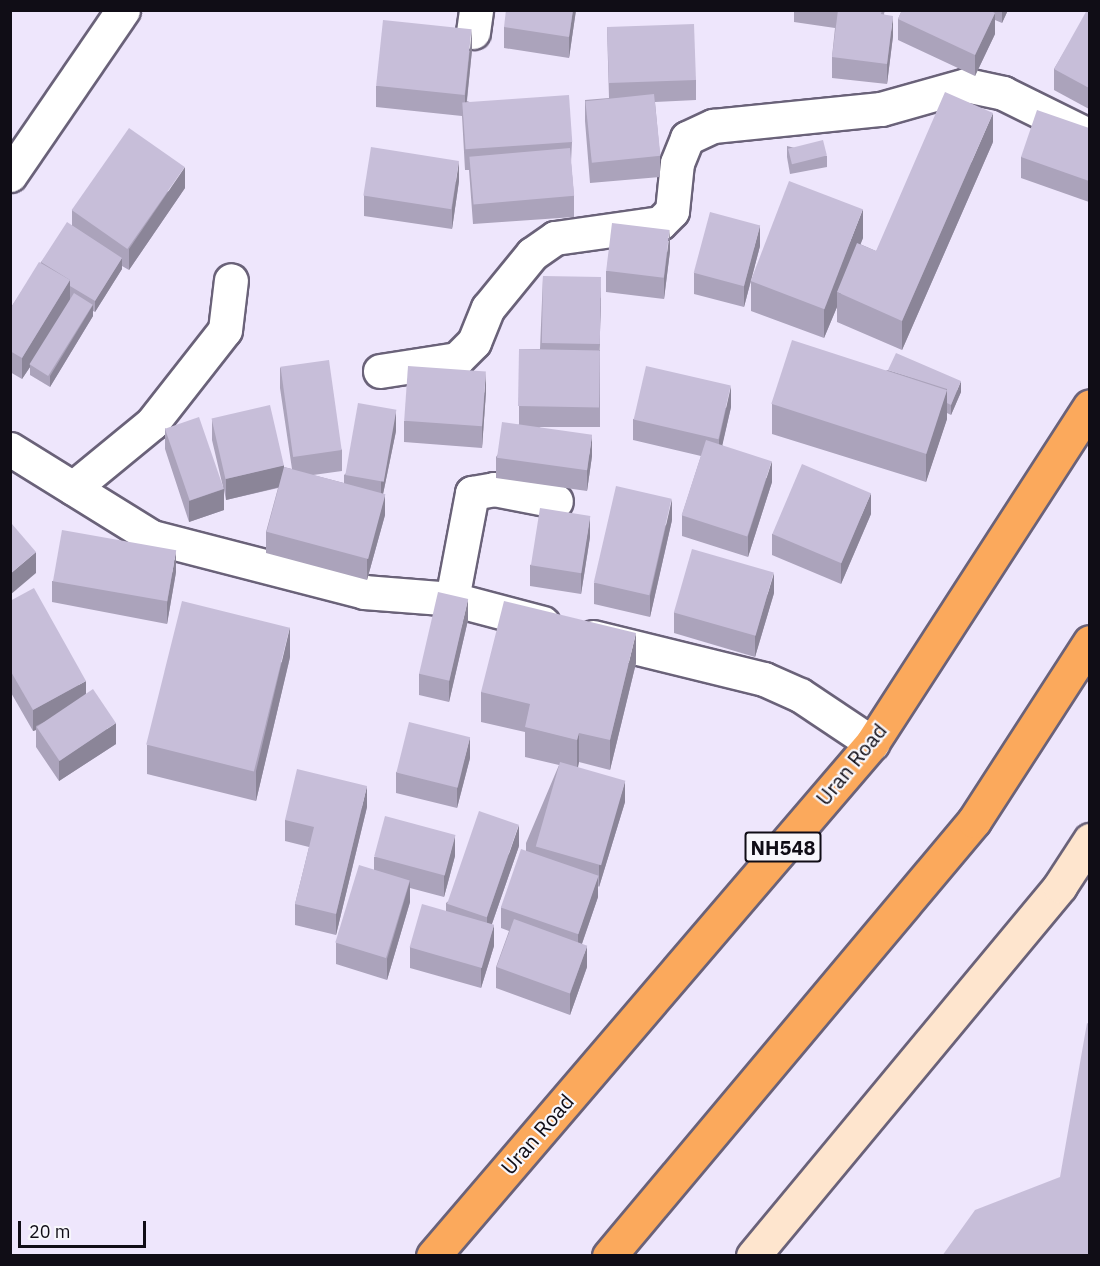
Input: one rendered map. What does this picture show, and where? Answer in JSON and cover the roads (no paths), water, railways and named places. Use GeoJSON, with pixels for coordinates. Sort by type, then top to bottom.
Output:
{"type":"FeatureCollection","features":[{"type":"Feature","properties":{"kind":"highway","name":"Uran Road"},"geometry":{"type":"LineString","coordinates":[[433,1256],[872,743],[1089,406]]}},
{"type":"Feature","properties":{"kind":"highway"},"geometry":{"type":"LineString","coordinates":[[609,1256],[974,821],[1089,642]]}},
{"type":"Feature","properties":{"kind":"street"},"geometry":{"type":"LineString","coordinates":[[10,175],[123,10]]}},
{"type":"Feature","properties":{"kind":"street"},"geometry":{"type":"LineString","coordinates":[[380,371],[457,359],[474,342],[488,308],[532,254],[555,238],[660,223],[672,211],[677,163],[687,138],[714,126],[881,109],[966,85],[1003,93],[1089,136]]}},
{"type":"Feature","properties":{"kind":"street"},"geometry":{"type":"LineString","coordinates":[[73,488],[152,423],[225,330],[231,280]]}},
{"type":"Feature","properties":{"kind":"street"},"geometry":{"type":"LineString","coordinates":[[10,449],[152,537],[364,592],[452,599],[764,679],[800,695],[872,743]]}},
{"type":"Feature","properties":{"kind":"street"},"geometry":{"type":"LineString","coordinates":[[452,599],[472,493],[494,489],[556,501]]}},
{"type":"Feature","properties":{"kind":"street"},"geometry":{"type":"LineString","coordinates":[[753,1256],[1085,857]]}}]}
